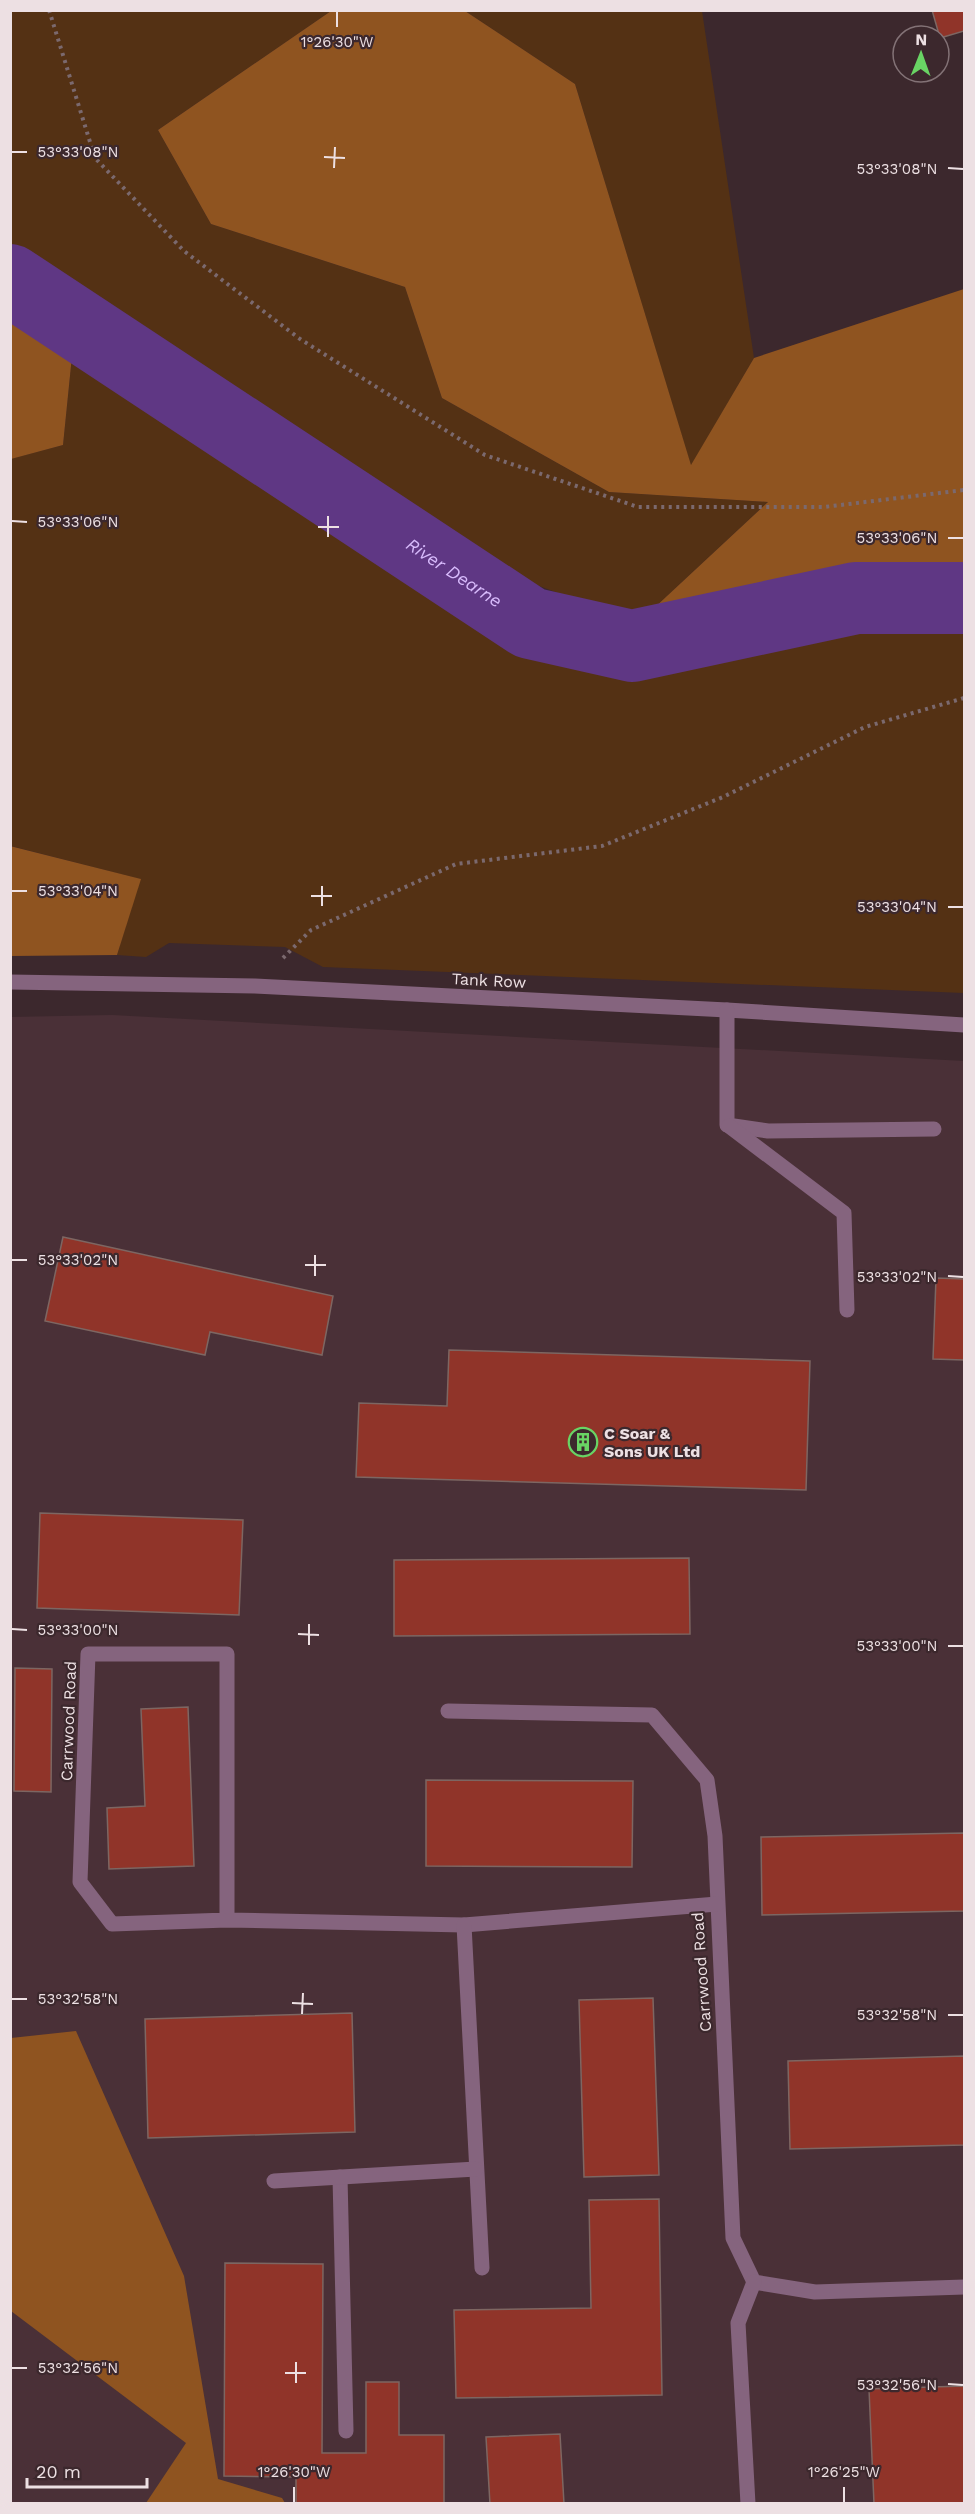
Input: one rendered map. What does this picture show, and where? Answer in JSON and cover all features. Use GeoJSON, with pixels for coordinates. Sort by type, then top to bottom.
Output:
{"type":"FeatureCollection","features":[{"type":"Feature","properties":{"kind":"street","name":"Tank Row"},"geometry":{"type":"LineString","coordinates":[[10,982],[255,986],[727,1010],[964,1025]]}},
{"type":"Feature","properties":{"kind":"street"},"geometry":{"type":"LineString","coordinates":[[727,1010],[727,1125]]}},
{"type":"Feature","properties":{"kind":"street"},"geometry":{"type":"LineString","coordinates":[[727,1125],[768,1131],[934,1130]]}},
{"type":"Feature","properties":{"kind":"street"},"geometry":{"type":"LineString","coordinates":[[727,1125],[844,1213],[847,1310]]}},
{"type":"Feature","properties":{"kind":"street","name":"Carrwood Road"},"geometry":{"type":"LineString","coordinates":[[227,1920],[227,1654],[88,1654],[80,1882],[112,1924],[227,1920],[464,1925],[717,1904],[733,2238],[754,2282]]}},
{"type":"Feature","properties":{"kind":"street"},"geometry":{"type":"LineString","coordinates":[[448,1711],[652,1715],[707,1780],[715,1836],[717,1904]]}},
{"type":"Feature","properties":{"kind":"street"},"geometry":{"type":"LineString","coordinates":[[464,1925],[482,2268]]}},
{"type":"Feature","properties":{"kind":"street"},"geometry":{"type":"LineString","coordinates":[[274,2181],[476,2169]]}},
{"type":"Feature","properties":{"kind":"street"},"geometry":{"type":"LineString","coordinates":[[340,2178],[346,2431]]}},
{"type":"Feature","properties":{"kind":"street"},"geometry":{"type":"LineString","coordinates":[[748,2504],[738,2323],[754,2282],[815,2292],[964,2287]]}},
{"type":"Feature","properties":{"kind":"path"},"geometry":{"type":"LineString","coordinates":[[49,10],[95,158],[184,251],[300,339],[485,456],[638,507],[824,507],[964,490]]}},
{"type":"Feature","properties":{"kind":"path"},"geometry":{"type":"LineString","coordinates":[[255,986],[311,930],[456,864],[602,846],[723,797],[865,727],[964,698]]}},
{"type":"Feature","properties":{"kind":"shaded area"},"geometry":{"type":"Polygon","coordinates":[[[10,11],[331,11],[158,130],[211,224],[405,287],[442,398],[609,492],[768,502],[638,623],[499,571],[222,383],[11,247],[10,11]]]}},
{"type":"Feature","properties":{"kind":"shaded area"},"geometry":{"type":"Polygon","coordinates":[[[331,11],[465,11],[575,84],[691,465],[754,358],[964,289],[964,577],[872,571],[638,623],[768,502],[609,492],[442,398],[405,287],[211,224],[158,130],[331,11]]]}},
{"type":"Feature","properties":{"kind":"shaded area"},"geometry":{"type":"Polygon","coordinates":[[[465,11],[702,11],[754,358],[691,466],[575,84],[465,11]]]}},
{"type":"Feature","properties":{"kind":"shaded area"},"geometry":{"type":"Polygon","coordinates":[[[11,304],[73,346],[63,445],[11,459],[11,304]]]}},
{"type":"Feature","properties":{"kind":"shaded area"},"geometry":{"type":"Polygon","coordinates":[[[73,346],[526,638],[639,666],[864,622],[964,613],[964,993],[323,967],[285,947],[169,943],[146,957],[117,955],[140,879],[11,846],[10,459],[63,445],[73,346]]]}},
{"type":"Feature","properties":{"kind":"shaded area"},"geometry":{"type":"Polygon","coordinates":[[[10,846],[141,879],[117,955],[11,956],[10,846]]]}},
{"type":"Feature","properties":{"kind":"shaded area"},"geometry":{"type":"Polygon","coordinates":[[[112,1015],[964,1061],[964,2503],[11,2503],[10,1017],[112,1015]]]}},
{"type":"Feature","properties":{"kind":"shaded area"},"geometry":{"type":"Polygon","coordinates":[[[76,2031],[184,2276],[218,2479],[282,2498],[285,2503],[146,2503],[186,2443],[11,2311],[11,2038],[76,2031]]]}},
{"type":"Feature","properties":{"kind":"building"},"geometry":{"type":"Polygon","coordinates":[[[932,10],[964,10],[964,31],[951,35],[951,24],[936,24],[932,10]]]}},
{"type":"Feature","properties":{"kind":"building"},"geometry":{"type":"Polygon","coordinates":[[[63,1237],[333,1296],[322,1355],[210,1332],[205,1355],[45,1321],[63,1237]]]}},
{"type":"Feature","properties":{"kind":"building"},"geometry":{"type":"Polygon","coordinates":[[[936,1278],[964,1279],[964,1360],[933,1359],[936,1278]]]}},
{"type":"Feature","properties":{"kind":"building","name":"C Soar & Sons UK Ltd"},"geometry":{"type":"Polygon","coordinates":[[[449,1350],[810,1361],[806,1490],[356,1477],[359,1403],[447,1406],[449,1350]]]}},
{"type":"Feature","properties":{"kind":"building"},"geometry":{"type":"Polygon","coordinates":[[[40,1513],[243,1520],[239,1615],[37,1608],[40,1513]]]}},
{"type":"Feature","properties":{"kind":"building"},"geometry":{"type":"Polygon","coordinates":[[[689,1558],[690,1634],[394,1636],[394,1560],[689,1558]]]}},
{"type":"Feature","properties":{"kind":"building"},"geometry":{"type":"Polygon","coordinates":[[[15,1668],[52,1669],[51,1792],[14,1791],[15,1668]]]}},
{"type":"Feature","properties":{"kind":"building"},"geometry":{"type":"Polygon","coordinates":[[[188,1707],[194,1866],[109,1869],[107,1808],[145,1806],[141,1709],[188,1707]]]}},
{"type":"Feature","properties":{"kind":"building"},"geometry":{"type":"Polygon","coordinates":[[[426,1780],[633,1781],[632,1867],[426,1866],[426,1780]]]}},
{"type":"Feature","properties":{"kind":"building"},"geometry":{"type":"Polygon","coordinates":[[[964,1833],[964,1911],[762,1915],[761,1837],[964,1833]]]}},
{"type":"Feature","properties":{"kind":"building"},"geometry":{"type":"Polygon","coordinates":[[[653,1998],[659,2175],[584,2177],[579,2000],[653,1998]]]}},
{"type":"Feature","properties":{"kind":"building"},"geometry":{"type":"Polygon","coordinates":[[[352,2013],[355,2132],[148,2138],[145,2019],[352,2013]]]}},
{"type":"Feature","properties":{"kind":"building"},"geometry":{"type":"Polygon","coordinates":[[[964,2056],[964,2145],[790,2149],[788,2061],[964,2056]]]}},
{"type":"Feature","properties":{"kind":"building"},"geometry":{"type":"Polygon","coordinates":[[[659,2199],[662,2395],[456,2398],[454,2310],[591,2308],[589,2200],[659,2199]]]}},
{"type":"Feature","properties":{"kind":"building"},"geometry":{"type":"Polygon","coordinates":[[[225,2263],[323,2264],[322,2453],[366,2453],[366,2382],[399,2382],[399,2435],[444,2435],[444,2504],[296,2504],[296,2477],[224,2476],[225,2263]]]}},
{"type":"Feature","properties":{"kind":"building"},"geometry":{"type":"Polygon","coordinates":[[[964,2386],[964,2504],[874,2504],[869,2389],[964,2386]]]}},
{"type":"Feature","properties":{"kind":"building"},"geometry":{"type":"Polygon","coordinates":[[[560,2434],[564,2504],[490,2504],[486,2437],[560,2434]]]}},
{"type":"Feature","properties":{"kind":"waterway","name":"River Dearne"},"geometry":{"type":"LineString","coordinates":[[10,280],[530,623],[632,646],[856,598],[964,598]]}},
{"type":"Feature","properties":{"kind":"place","name":"C Soar & Sons UK Ltd"},"geometry":{"type":"Point","coordinates":[583,1442]}}]}
